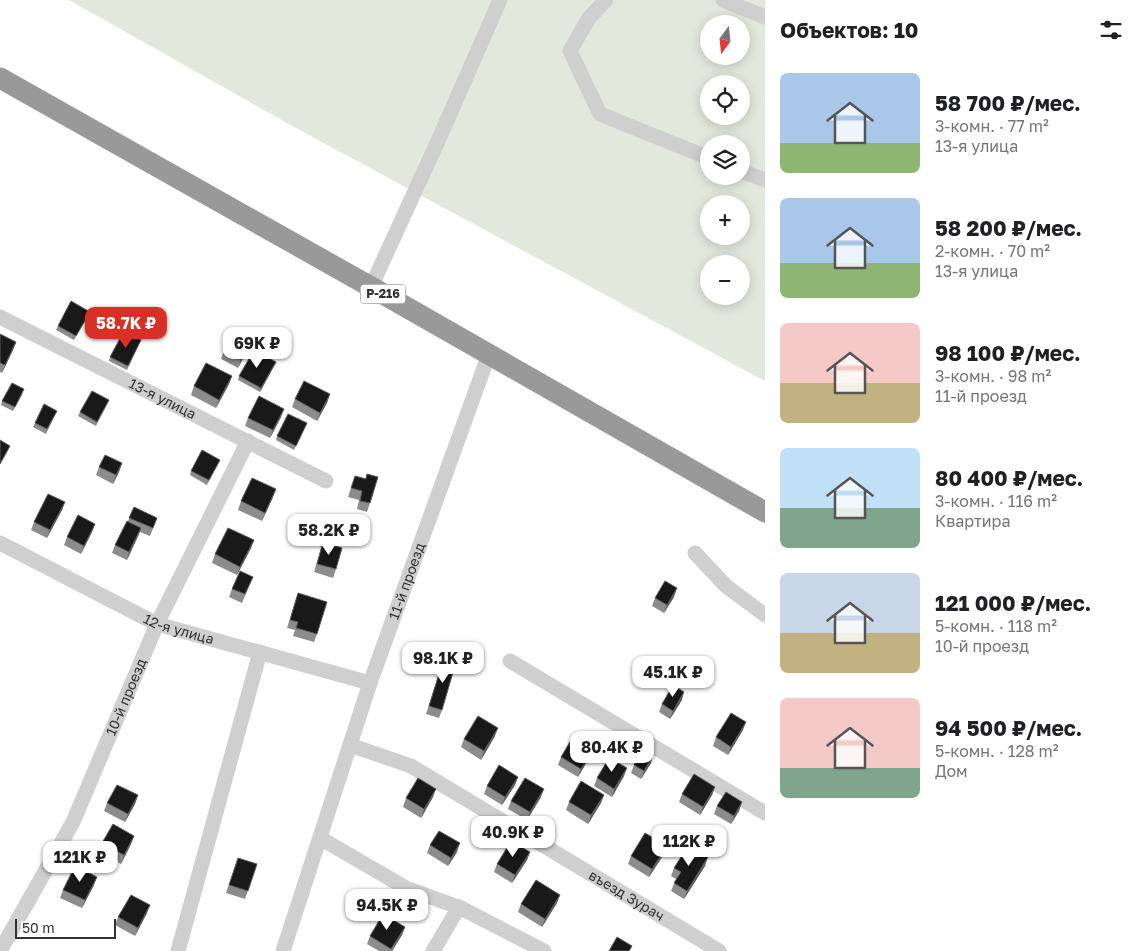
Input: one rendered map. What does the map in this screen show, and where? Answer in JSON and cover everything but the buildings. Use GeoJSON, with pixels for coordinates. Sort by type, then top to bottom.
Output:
{"type":"FeatureCollection","features":[{"type":"Feature","properties":{"kind":"highway","name":"Р-216"},"geometry":{"type":"LineString","coordinates":[[0,78],[765,512]]}},
{"type":"Feature","properties":{"kind":"street"},"geometry":{"type":"LineString","coordinates":[[371,287],[500,0]]}},
{"type":"Feature","properties":{"kind":"street"},"geometry":{"type":"LineString","coordinates":[[606,0],[589,18],[570,51],[600,114],[700,154]]}},
{"type":"Feature","properties":{"kind":"street"},"geometry":{"type":"LineString","coordinates":[[723,0],[765,17]]}},
{"type":"Feature","properties":{"kind":"street"},"geometry":{"type":"LineString","coordinates":[[750,174],[765,180]]}},
{"type":"Feature","properties":{"kind":"street","name":"13-я улица"},"geometry":{"type":"LineString","coordinates":[[0,317],[326,481]]}},
{"type":"Feature","properties":{"kind":"street","name":"11-й проезд"},"geometry":{"type":"LineString","coordinates":[[283,951],[370,683],[489,354]]}},
{"type":"Feature","properties":{"kind":"street","name":"10-й проезд"},"geometry":{"type":"LineString","coordinates":[[0,951],[73,822],[157,624],[248,441]]}},
{"type":"Feature","properties":{"kind":"street","name":"12-я улица"},"geometry":{"type":"LineString","coordinates":[[0,543],[157,624],[370,683]]}},
{"type":"Feature","properties":{"kind":"street"},"geometry":{"type":"LineString","coordinates":[[694,553],[726,586],[765,614]]}},
{"type":"Feature","properties":{"kind":"street"},"geometry":{"type":"LineString","coordinates":[[178,951],[260,652]]}},
{"type":"Feature","properties":{"kind":"street"},"geometry":{"type":"LineString","coordinates":[[510,662],[765,812]]}},
{"type":"Feature","properties":{"kind":"street","name":"въезд Зурач"},"geometry":{"type":"LineString","coordinates":[[350,744],[411,766],[719,951]]}},
{"type":"Feature","properties":{"kind":"street"},"geometry":{"type":"LineString","coordinates":[[320,838],[406,888],[459,907],[544,951]]}},
{"type":"Feature","properties":{"kind":"street"},"geometry":{"type":"LineString","coordinates":[[433,951],[459,907]]}},
{"type":"Feature","properties":{"kind":"shaded area"},"geometry":{"type":"Polygon","coordinates":[[[69,0],[765,0],[765,381],[294,127],[69,0]]]}}]}
